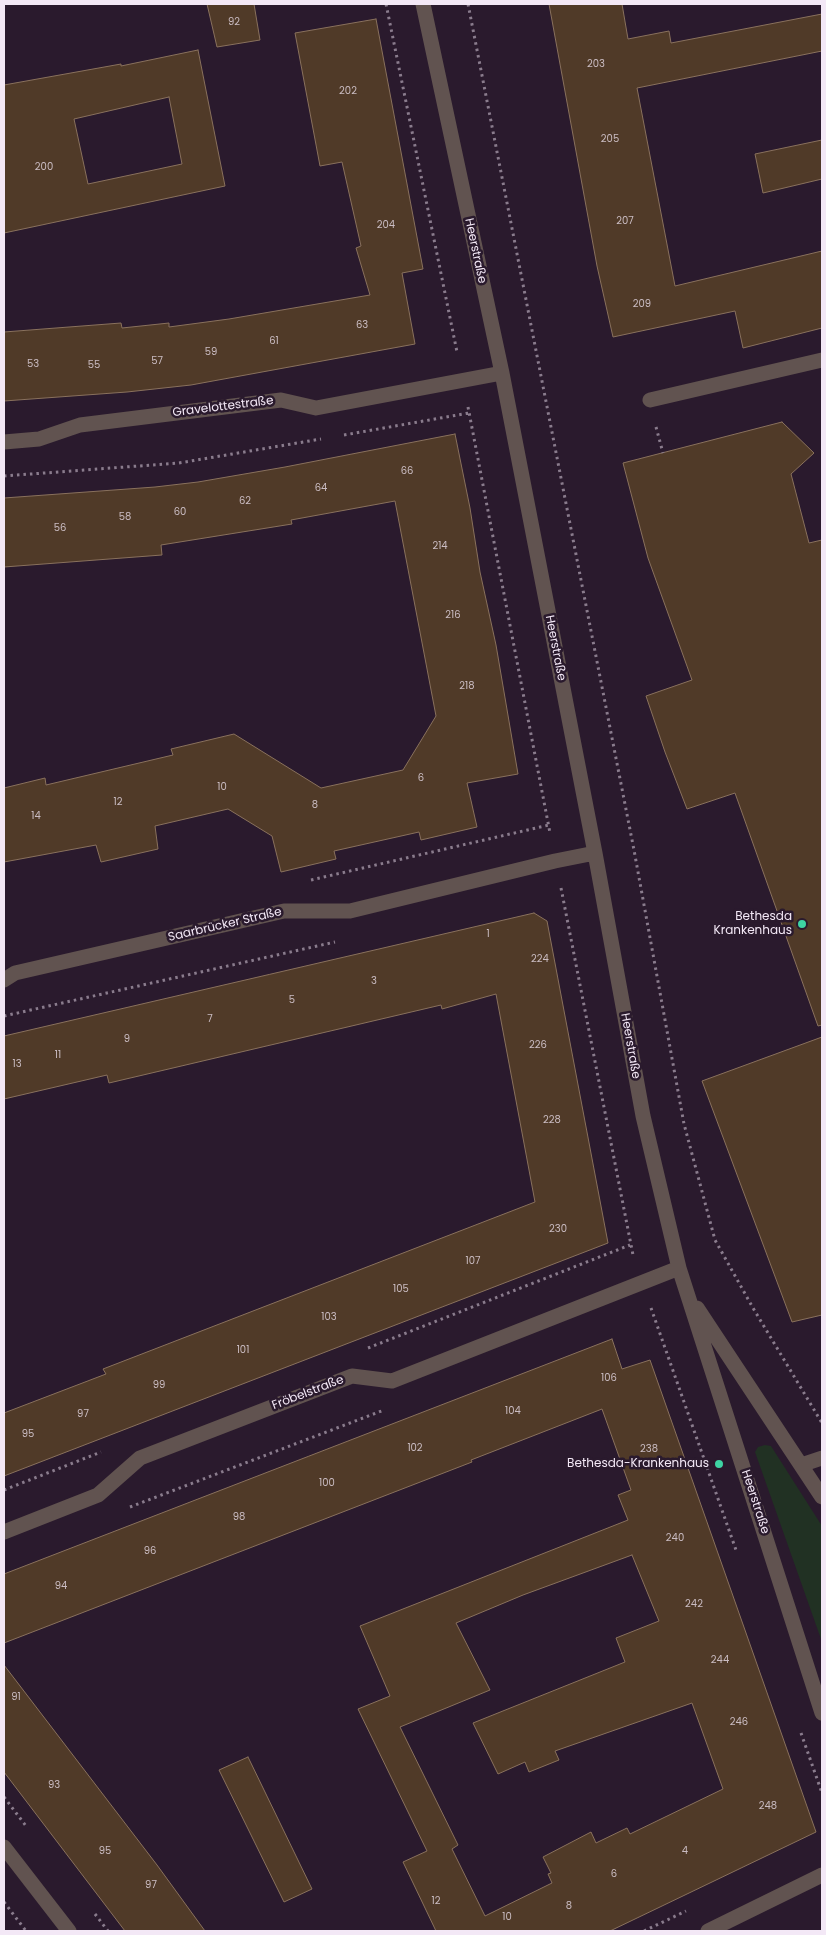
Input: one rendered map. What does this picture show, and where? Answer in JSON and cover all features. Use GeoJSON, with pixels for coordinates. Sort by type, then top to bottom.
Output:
{"type":"FeatureCollection","features":[{"type":"Feature","properties":{"kind":"street","name":"Heerstraße"},"geometry":{"type":"LineString","coordinates":[[423,4],[502,373],[595,853],[643,1116],[686,1292],[822,1713]]}},
{"type":"Feature","properties":{"kind":"street"},"geometry":{"type":"LineString","coordinates":[[650,400],[822,360]]}},
{"type":"Feature","properties":{"kind":"street","name":"Gravelottestraße"},"geometry":{"type":"LineString","coordinates":[[4,442],[39,439],[80,425],[280,400],[316,408],[502,373]]}},
{"type":"Feature","properties":{"kind":"street","name":"Saarbrücker Straße"},"geometry":{"type":"LineString","coordinates":[[4,980],[15,973],[284,911],[350,911],[595,853]]}},
{"type":"Feature","properties":{"kind":"street","name":"Fröbelstraße"},"geometry":{"type":"LineString","coordinates":[[4,1532],[98,1494],[140,1458],[149,1454],[352,1376],[392,1382],[679,1268]]}},
{"type":"Feature","properties":{"kind":"street","name":"Heerstraße"},"geometry":{"type":"LineString","coordinates":[[686,1292],[822,1497]]}},
{"type":"Feature","properties":{"kind":"street"},"geometry":{"type":"LineString","coordinates":[[802,1466],[822,1458]]}},
{"type":"Feature","properties":{"kind":"street"},"geometry":{"type":"LineString","coordinates":[[4,1847],[69,1931]]}},
{"type":"Feature","properties":{"kind":"street"},"geometry":{"type":"LineString","coordinates":[[708,1931],[822,1875]]}},
{"type":"Feature","properties":{"kind":"path"},"geometry":{"type":"LineString","coordinates":[[468,4],[632,840],[684,1124],[715,1240],[753,1308],[822,1423]]}},
{"type":"Feature","properties":{"kind":"path"},"geometry":{"type":"LineString","coordinates":[[344,435],[469,413]]}},
{"type":"Feature","properties":{"kind":"path"},"geometry":{"type":"LineString","coordinates":[[4,476],[179,463],[324,438]]}},
{"type":"Feature","properties":{"kind":"path"},"geometry":{"type":"LineString","coordinates":[[4,1016],[340,941]]}},
{"type":"Feature","properties":{"kind":"path"},"geometry":{"type":"LineString","coordinates":[[642,1312],[651,1308]]}},
{"type":"Feature","properties":{"kind":"path"},"geometry":{"type":"LineString","coordinates":[[124,1510],[392,1407]]}},
{"type":"Feature","properties":{"kind":"path"},"geometry":{"type":"LineString","coordinates":[[4,1902],[26,1931]]}},
{"type":"Feature","properties":{"kind":"green space"},"geometry":{"type":"Polygon","coordinates":[[[771,1446],[822,1526],[822,1642],[755,1452],[758,1447],[771,1446]]]}},
{"type":"Feature","properties":{"kind":"building"},"geometry":{"type":"Polygon","coordinates":[[[207,4],[254,4],[260,40],[217,47],[207,4]]]}},
{"type":"Feature","properties":{"kind":"building"},"geometry":{"type":"Polygon","coordinates":[[[549,4],[622,4],[628,39],[669,31],[671,43],[822,14],[822,51],[637,88],[675,286],[822,251],[822,328],[743,348],[735,311],[613,337],[597,266],[549,4]]]}},
{"type":"Feature","properties":{"kind":"building"},"geometry":{"type":"Polygon","coordinates":[[[376,19],[423,269],[402,273],[415,344],[191,385],[127,392],[4,401],[4,332],[121,323],[122,328],[169,323],[169,327],[229,319],[370,295],[356,248],[361,246],[342,162],[320,166],[295,33],[376,19]]]}},
{"type":"Feature","properties":{"kind":"building"},"geometry":{"type":"Polygon","coordinates":[[[198,50],[225,186],[4,233],[4,85],[121,64],[121,66],[198,50]],[[169,97],[74,119],[88,184],[182,164],[169,97]]]}},
{"type":"Feature","properties":{"kind":"building"},"geometry":{"type":"Polygon","coordinates":[[[822,140],[822,179],[763,193],[755,154],[822,140]]]}},
{"type":"Feature","properties":{"kind":"building","name":"Bethesda Krankenhaus"},"geometry":{"type":"Polygon","coordinates":[[[782,422],[814,453],[791,474],[809,543],[822,540],[822,1025],[818,1026],[735,793],[687,809],[665,752],[646,696],[692,680],[648,558],[623,463],[782,422]]]}},
{"type":"Feature","properties":{"kind":"building"},"geometry":{"type":"Polygon","coordinates":[[[455,434],[470,508],[480,572],[496,645],[518,774],[467,783],[477,827],[421,840],[419,832],[334,851],[336,859],[281,872],[272,836],[228,809],[155,826],[158,849],[101,862],[96,845],[4,862],[4,788],[45,778],[46,785],[173,755],[171,749],[234,734],[321,788],[403,770],[436,716],[395,501],[291,520],[292,524],[161,545],[162,555],[4,567],[4,498],[198,482],[455,434]]]}},
{"type":"Feature","properties":{"kind":"building"},"geometry":{"type":"Polygon","coordinates":[[[534,913],[547,921],[608,1243],[4,1476],[4,1413],[106,1374],[103,1369],[535,1202],[496,994],[442,1009],[441,1005],[109,1083],[107,1075],[4,1099],[4,1036],[534,913]]]}},
{"type":"Feature","properties":{"kind":"building"},"geometry":{"type":"Polygon","coordinates":[[[822,1037],[822,1315],[792,1322],[702,1081],[822,1037]]]}},
{"type":"Feature","properties":{"kind":"building"},"geometry":{"type":"Polygon","coordinates":[[[612,1339],[622,1369],[650,1360],[816,1832],[610,1931],[436,1931],[403,1862],[427,1851],[358,1709],[390,1696],[360,1626],[628,1520],[618,1495],[631,1490],[602,1409],[471,1460],[472,1462],[4,1643],[4,1574],[612,1339]],[[632,1555],[523,1595],[456,1623],[490,1690],[400,1727],[458,1845],[452,1849],[485,1916],[552,1883],[548,1874],[551,1873],[543,1857],[591,1832],[596,1843],[627,1828],[630,1834],[723,1789],[692,1703],[555,1751],[559,1760],[529,1772],[525,1762],[498,1774],[473,1723],[625,1662],[616,1638],[659,1621],[632,1555]]]}},
{"type":"Feature","properties":{"kind":"building"},"geometry":{"type":"Polygon","coordinates":[[[4,1665],[205,1931],[125,1931],[4,1772],[4,1665]]]}},
{"type":"Feature","properties":{"kind":"building"},"geometry":{"type":"Polygon","coordinates":[[[248,1757],[312,1889],[284,1902],[219,1770],[248,1757]]]}},
{"type":"Feature","properties":{"kind":"place","name":"Bethesda Krankenhaus"},"geometry":{"type":"Point","coordinates":[802,924]}},
{"type":"Feature","properties":{"kind":"place","name":"Bethesda-Krankenhaus"},"geometry":{"type":"Point","coordinates":[719,1464]}}]}
